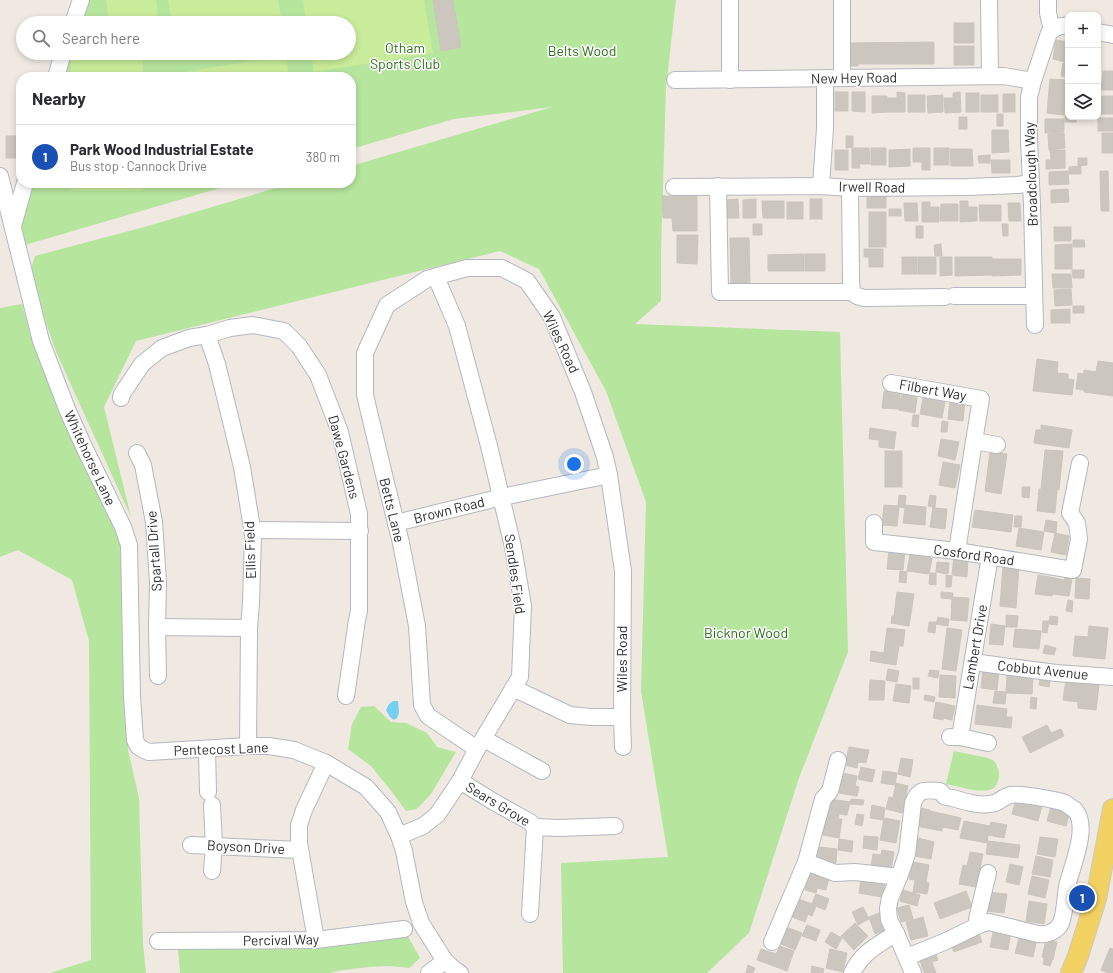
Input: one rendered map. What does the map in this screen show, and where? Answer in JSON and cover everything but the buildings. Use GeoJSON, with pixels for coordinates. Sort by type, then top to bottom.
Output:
{"type":"FeatureCollection","features":[{"type":"Feature","properties":{"kind":"main road"},"geometry":{"type":"LineString","coordinates":[[1071,973],[1096,899],[1113,809]]}},
{"type":"Feature","properties":{"kind":"street"},"geometry":{"type":"LineString","coordinates":[[75,16],[81,0]]}},
{"type":"Feature","properties":{"kind":"street"},"geometry":{"type":"LineString","coordinates":[[730,0],[730,80]]}},
{"type":"Feature","properties":{"kind":"street"},"geometry":{"type":"LineString","coordinates":[[842,0],[842,78]]}},
{"type":"Feature","properties":{"kind":"street"},"geometry":{"type":"LineString","coordinates":[[989,0],[990,76]]}},
{"type":"Feature","properties":{"kind":"street"},"geometry":{"type":"LineString","coordinates":[[1048,0],[1048,14],[1058,28]]}},
{"type":"Feature","properties":{"kind":"street","name":"Broadclough Way"},"geometry":{"type":"LineString","coordinates":[[1035,325],[1029,139],[1030,97],[1033,81],[1048,33],[1058,28]]}},
{"type":"Feature","properties":{"kind":"street"},"geometry":{"type":"LineString","coordinates":[[1101,33],[1113,35]]}},
{"type":"Feature","properties":{"kind":"street"},"geometry":{"type":"LineString","coordinates":[[57,72],[61,60]]}},
{"type":"Feature","properties":{"kind":"street","name":"New Hey Road"},"geometry":{"type":"LineString","coordinates":[[675,80],[1004,76],[1033,81]]}},
{"type":"Feature","properties":{"kind":"street","name":"Irwell Road"},"geometry":{"type":"LineString","coordinates":[[825,79],[825,128],[821,186],[850,188],[968,187],[1018,185],[1030,183]]}},
{"type":"Feature","properties":{"kind":"street","name":"Whitehorse Lane"},"geometry":{"type":"LineString","coordinates":[[0,176],[41,341],[70,415],[123,527],[129,545],[132,698],[135,740],[138,746]]}},
{"type":"Feature","properties":{"kind":"street"},"geometry":{"type":"LineString","coordinates":[[718,186],[720,292],[852,292],[857,296],[864,298],[1034,296]]}},
{"type":"Feature","properties":{"kind":"street"},"geometry":{"type":"LineString","coordinates":[[674,187],[821,186]]}},
{"type":"Feature","properties":{"kind":"street"},"geometry":{"type":"LineString","coordinates":[[13,226],[24,188]]}},
{"type":"Feature","properties":{"kind":"street"},"geometry":{"type":"LineString","coordinates":[[850,188],[852,292]]}},
{"type":"Feature","properties":{"kind":"street","name":"Wiles Road"},"geometry":{"type":"LineString","coordinates":[[436,277],[467,268],[502,268],[527,281],[552,317],[583,392],[605,457],[623,571],[623,747]]}},
{"type":"Feature","properties":{"kind":"street","name":"Sendles Field"},"geometry":{"type":"LineString","coordinates":[[399,836],[423,826],[437,816],[460,781],[520,677],[523,606],[513,547],[502,497],[457,326],[436,277]]}},
{"type":"Feature","properties":{"kind":"street","name":"Betts Lane"},"geometry":{"type":"LineString","coordinates":[[436,277],[427,280],[387,305],[365,353],[365,395],[401,543],[417,626],[422,706],[428,716],[481,744],[542,771]]}},
{"type":"Feature","properties":{"kind":"street","name":"Dawe Gardens"},"geometry":{"type":"LineString","coordinates":[[121,398],[122,394],[142,364],[162,348],[189,338],[208,335],[230,328],[253,325],[284,331],[300,346],[318,375],[340,432],[359,514],[359,611],[346,696]]}},
{"type":"Feature","properties":{"kind":"street","name":"Ellis Field"},"geometry":{"type":"LineString","coordinates":[[208,335],[217,364],[242,467],[252,530],[248,746]]}},
{"type":"Feature","properties":{"kind":"street","name":"Filbert Way"},"geometry":{"type":"LineString","coordinates":[[891,383],[981,399],[957,551]]}},
{"type":"Feature","properties":{"kind":"street"},"geometry":{"type":"LineString","coordinates":[[974,442],[997,445]]}},
{"type":"Feature","properties":{"kind":"street","name":"Spartall Drive"},"geometry":{"type":"LineString","coordinates":[[137,453],[143,465],[154,522],[158,584],[158,676]]}},
{"type":"Feature","properties":{"kind":"street","name":"Cosford Road"},"geometry":{"type":"LineString","coordinates":[[874,523],[874,542],[957,551],[1073,570],[1079,539],[1077,523],[1070,513],[1080,463]]}},
{"type":"Feature","properties":{"kind":"street"},"geometry":{"type":"LineString","coordinates":[[502,497],[609,475]]}},
{"type":"Feature","properties":{"kind":"street","name":"Brown Road"},"geometry":{"type":"LineString","coordinates":[[396,523],[502,497]]}},
{"type":"Feature","properties":{"kind":"street"},"geometry":{"type":"LineString","coordinates":[[252,530],[360,531]]}},
{"type":"Feature","properties":{"kind":"street","name":"Lambert Drive"},"geometry":{"type":"LineString","coordinates":[[988,743],[955,737],[973,662],[990,556]]}},
{"type":"Feature","properties":{"kind":"street"},"geometry":{"type":"LineString","coordinates":[[157,627],[249,628]]}},
{"type":"Feature","properties":{"kind":"street","name":"Cobbut Avenue"},"geometry":{"type":"LineString","coordinates":[[973,662],[1056,673],[1113,677]]}},
{"type":"Feature","properties":{"kind":"street"},"geometry":{"type":"LineString","coordinates":[[513,688],[570,715],[622,717]]}},
{"type":"Feature","properties":{"kind":"street","name":"Pentecost Lane"},"geometry":{"type":"LineString","coordinates":[[138,746],[149,752],[248,746],[269,746],[294,750],[326,763],[366,787],[388,812],[399,836],[404,851],[414,902],[421,923],[444,961]]}},
{"type":"Feature","properties":{"kind":"street"},"geometry":{"type":"LineString","coordinates":[[206,748],[214,846],[212,871]]}},
{"type":"Feature","properties":{"kind":"street"},"geometry":{"type":"LineString","coordinates":[[772,942],[806,862],[823,799],[830,791],[838,760]]}},
{"type":"Feature","properties":{"kind":"street"},"geometry":{"type":"LineString","coordinates":[[316,940],[300,850],[299,825],[304,810],[326,763]]}},
{"type":"Feature","properties":{"kind":"street","name":"Sears Grove"},"geometry":{"type":"LineString","coordinates":[[460,781],[530,822],[535,827],[559,828],[615,826]]}},
{"type":"Feature","properties":{"kind":"street"},"geometry":{"type":"LineString","coordinates":[[907,957],[989,922],[1044,934],[1054,931],[1059,926],[1062,918],[1067,885],[1078,848],[1080,829],[1079,818],[1075,811],[1064,803],[1030,796],[1011,795],[989,804],[967,803],[944,796],[940,791],[921,791],[916,796],[913,803],[907,854],[890,898],[888,908],[889,920],[913,973]]}},
{"type":"Feature","properties":{"kind":"street","name":"Sears Grove"},"geometry":{"type":"LineString","coordinates":[[530,914],[535,827]]}},
{"type":"Feature","properties":{"kind":"street","name":"Boyson Drive"},"geometry":{"type":"LineString","coordinates":[[191,845],[300,850]]}},
{"type":"Feature","properties":{"kind":"street"},"geometry":{"type":"LineString","coordinates":[[806,862],[835,873],[856,872],[899,877]]}},
{"type":"Feature","properties":{"kind":"street"},"geometry":{"type":"LineString","coordinates":[[982,924],[977,919],[988,873]]}},
{"type":"Feature","properties":{"kind":"street","name":"Percival Way"},"geometry":{"type":"LineString","coordinates":[[158,941],[316,940],[404,928]]}},
{"type":"Feature","properties":{"kind":"street"},"geometry":{"type":"LineString","coordinates":[[852,973],[857,963],[866,953],[896,933]]}},
{"type":"Feature","properties":{"kind":"street"},"geometry":{"type":"LineString","coordinates":[[429,973],[444,961],[460,973]]}},
{"type":"Feature","properties":{"kind":"green space"},"geometry":{"type":"Polygon","coordinates":[[[88,0],[676,0],[666,87],[661,301],[635,324],[840,332],[848,652],[799,778],[749,933],[707,973],[563,973],[561,863],[668,857],[641,691],[646,502],[606,391],[539,269],[500,251],[136,341],[104,407],[131,517],[57,354],[29,275],[35,256],[148,226],[276,188],[356,188],[356,165],[552,107],[454,119],[356,148],[356,72],[63,72],[67,60],[356,60],[356,16],[82,16],[88,0]]]}},
{"type":"Feature","properties":{"kind":"green space"},"geometry":{"type":"Polygon","coordinates":[[[106,0],[156,0],[158,16],[108,16],[106,0]]]}},
{"type":"Feature","properties":{"kind":"green space"},"geometry":{"type":"Polygon","coordinates":[[[168,0],[278,0],[281,16],[171,16],[168,0]]]}},
{"type":"Feature","properties":{"kind":"green space","name":"Otham Sports Club"},"geometry":{"type":"Polygon","coordinates":[[[303,0],[424,0],[433,53],[314,72],[312,60],[356,60],[356,16],[305,16],[303,0]]]}},
{"type":"Feature","properties":{"kind":"green space"},"geometry":{"type":"Polygon","coordinates":[[[71,60],[143,60],[143,72],[71,72],[71,60]]]}},
{"type":"Feature","properties":{"kind":"green space"},"geometry":{"type":"Polygon","coordinates":[[[256,60],[287,60],[288,72],[186,72],[256,60]]]}},
{"type":"Feature","properties":{"kind":"green space"},"geometry":{"type":"Polygon","coordinates":[[[32,188],[220,188],[25,245],[20,227],[32,188]]]}},
{"type":"Feature","properties":{"kind":"green space"},"geometry":{"type":"Polygon","coordinates":[[[71,188],[143,188],[143,191],[71,191],[71,188]]]}},
{"type":"Feature","properties":{"kind":"green space"},"geometry":{"type":"Polygon","coordinates":[[[22,304],[33,344],[124,544],[128,750],[139,798],[143,944],[146,973],[50,973],[91,960],[89,641],[72,580],[18,550],[0,557],[0,308],[22,304]]]}},
{"type":"Feature","properties":{"kind":"green space"},"geometry":{"type":"Polygon","coordinates":[[[374,706],[391,722],[406,723],[427,733],[437,747],[456,752],[431,794],[417,809],[406,811],[371,766],[348,749],[352,724],[361,707],[374,706]]]}},
{"type":"Feature","properties":{"kind":"green space"},"geometry":{"type":"Polygon","coordinates":[[[954,751],[993,760],[998,768],[999,775],[994,788],[984,791],[946,784],[954,751]]]}},
{"type":"Feature","properties":{"kind":"green space"},"geometry":{"type":"Polygon","coordinates":[[[405,931],[420,958],[409,968],[389,966],[369,967],[329,973],[180,973],[178,948],[311,947],[378,940],[405,931]]]}},
{"type":"Feature","properties":{"kind":"water"},"geometry":{"type":"Polygon","coordinates":[[[393,701],[398,701],[399,713],[397,718],[394,720],[390,717],[386,710],[389,704],[393,701]]]}},
{"type":"Feature","properties":{"kind":"place","name":"Park Wood Industrial Estate"},"geometry":{"type":"Point","coordinates":[1082,898]}},
{"type":"Feature","properties":{"kind":"park label","name":"Belts Wood"},"geometry":{"type":"Point","coordinates":[582,51]}},
{"type":"Feature","properties":{"kind":"park label","name":"Bicknor Wood"},"geometry":{"type":"Point","coordinates":[746,633]}}]}
